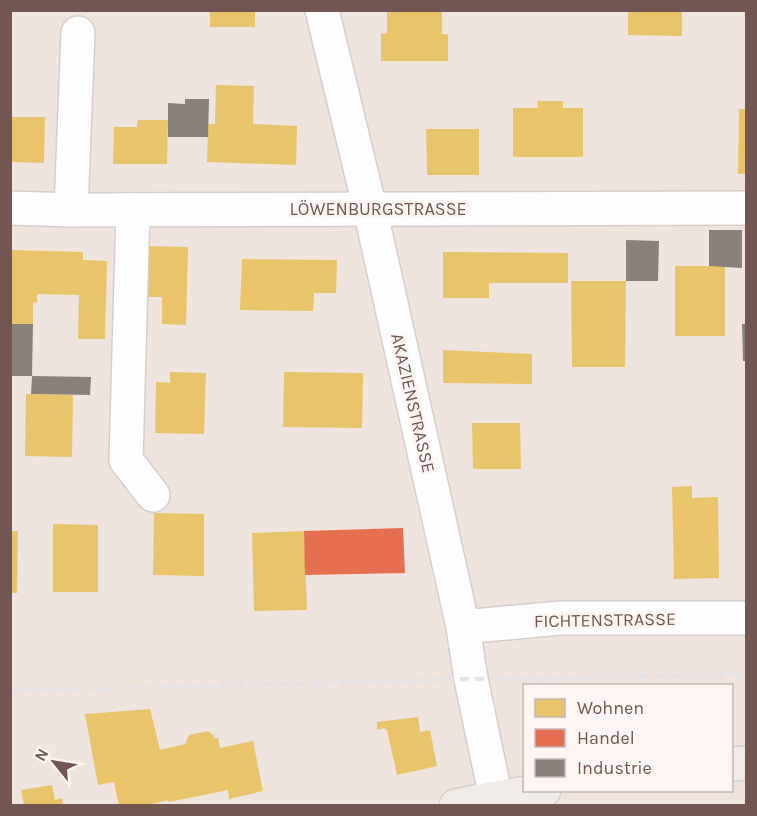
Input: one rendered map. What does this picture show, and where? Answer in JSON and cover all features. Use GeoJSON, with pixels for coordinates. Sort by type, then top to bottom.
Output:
{"type":"FeatureCollection","features":[{"type":"Feature","properties":{"kind":"main road"},"geometry":{"type":"LineString","coordinates":[[456,806],[532,792]]}},
{"type":"Feature","properties":{"kind":"street","name":"AKAZIENSTRASSE"},"geometry":{"type":"LineString","coordinates":[[322,10],[370,209],[464,627],[471,679],[496,798]]}},
{"type":"Feature","properties":{"kind":"street"},"geometry":{"type":"LineString","coordinates":[[71,210],[78,33]]}},
{"type":"Feature","properties":{"kind":"street","name":"LÖWENBURGSTRASSE"},"geometry":{"type":"LineString","coordinates":[[10,208],[133,210],[747,208]]}},
{"type":"Feature","properties":{"kind":"street"},"geometry":{"type":"LineString","coordinates":[[133,210],[126,460],[153,495]]}},
{"type":"Feature","properties":{"kind":"street","name":"FICHTENSTRASSE"},"geometry":{"type":"LineString","coordinates":[[464,627],[560,618],[747,618]]}},
{"type":"Feature","properties":{"kind":"shaded area"},"geometry":{"type":"Polygon","coordinates":[[[10,11],[746,11],[746,805],[11,805],[10,11]]]}},
{"type":"Feature","properties":{"kind":"building: Wohnen"},"geometry":{"type":"Polygon","coordinates":[[[210,10],[255,10],[255,27],[210,27],[210,10]]]}},
{"type":"Feature","properties":{"kind":"building: Wohnen"},"geometry":{"type":"Polygon","coordinates":[[[387,10],[442,10],[442,34],[448,34],[448,61],[381,61],[381,34],[387,33],[387,10]]]}},
{"type":"Feature","properties":{"kind":"building: Wohnen"},"geometry":{"type":"Polygon","coordinates":[[[628,10],[682,10],[682,36],[628,35],[628,10]]]}},
{"type":"Feature","properties":{"kind":"building: Wohnen"},"geometry":{"type":"Polygon","coordinates":[[[216,85],[254,86],[253,124],[297,126],[296,165],[207,162],[208,124],[215,124],[216,85]]]}},
{"type":"Feature","properties":{"kind":"building: Wohnen"},"geometry":{"type":"Polygon","coordinates":[[[537,101],[563,101],[563,108],[583,108],[583,157],[513,157],[513,108],[538,108],[537,101]]]}},
{"type":"Feature","properties":{"kind":"building: Wohnen"},"geometry":{"type":"Polygon","coordinates":[[[739,109],[746,109],[746,174],[738,174],[739,109]]]}},
{"type":"Feature","properties":{"kind":"building: Wohnen"},"geometry":{"type":"Polygon","coordinates":[[[10,117],[45,117],[44,163],[10,162],[10,117]]]}},
{"type":"Feature","properties":{"kind":"building: Wohnen"},"geometry":{"type":"Polygon","coordinates":[[[138,120],[168,120],[167,164],[113,164],[114,127],[137,127],[138,120]]]}},
{"type":"Feature","properties":{"kind":"building: Wohnen"},"geometry":{"type":"Polygon","coordinates":[[[426,129],[479,129],[479,175],[427,175],[426,129]]]}},
{"type":"Feature","properties":{"kind":"building: Wohnen"},"geometry":{"type":"Polygon","coordinates":[[[142,246],[188,247],[186,325],[162,324],[162,297],[140,297],[142,246]]]}},
{"type":"Feature","properties":{"kind":"building: Wohnen"},"geometry":{"type":"Polygon","coordinates":[[[10,250],[83,252],[83,260],[107,261],[105,339],[78,339],[79,295],[37,294],[37,303],[33,302],[33,324],[10,324],[10,250]]]}},
{"type":"Feature","properties":{"kind":"building: Wohnen"},"geometry":{"type":"Polygon","coordinates":[[[443,252],[568,253],[568,283],[489,283],[489,298],[443,298],[443,252]]]}},
{"type":"Feature","properties":{"kind":"building: Wohnen"},"geometry":{"type":"Polygon","coordinates":[[[242,259],[337,260],[336,293],[314,293],[313,311],[240,310],[242,259]]]}},
{"type":"Feature","properties":{"kind":"building: Wohnen"},"geometry":{"type":"Polygon","coordinates":[[[675,266],[725,266],[725,336],[675,336],[675,266]]]}},
{"type":"Feature","properties":{"kind":"building: Wohnen"},"geometry":{"type":"Polygon","coordinates":[[[571,281],[626,281],[625,367],[572,367],[571,281]]]}},
{"type":"Feature","properties":{"kind":"building: Wohnen"},"geometry":{"type":"Polygon","coordinates":[[[443,350],[532,354],[532,384],[443,383],[443,350]]]}},
{"type":"Feature","properties":{"kind":"building: Wohnen"},"geometry":{"type":"Polygon","coordinates":[[[170,372],[206,373],[204,434],[155,433],[156,382],[170,383],[170,372]]]}},
{"type":"Feature","properties":{"kind":"building: Wohnen"},"geometry":{"type":"Polygon","coordinates":[[[284,372],[363,373],[362,428],[283,427],[284,372]]]}},
{"type":"Feature","properties":{"kind":"building: Wohnen"},"geometry":{"type":"Polygon","coordinates":[[[26,394],[73,395],[72,457],[25,456],[26,394]]]}},
{"type":"Feature","properties":{"kind":"building: Wohnen"},"geometry":{"type":"Polygon","coordinates":[[[472,423],[520,423],[521,469],[473,469],[472,423]]]}},
{"type":"Feature","properties":{"kind":"building: Wohnen"},"geometry":{"type":"Polygon","coordinates":[[[692,486],[692,498],[718,497],[719,578],[674,579],[672,487],[692,486]]]}},
{"type":"Feature","properties":{"kind":"building: Wohnen"},"geometry":{"type":"Polygon","coordinates":[[[154,513],[204,514],[204,576],[153,575],[154,513]]]}},
{"type":"Feature","properties":{"kind":"building: Wohnen"},"geometry":{"type":"Polygon","coordinates":[[[53,524],[98,525],[98,592],[53,592],[53,524]]]}},
{"type":"Feature","properties":{"kind":"building: Wohnen"},"geometry":{"type":"Polygon","coordinates":[[[10,531],[18,531],[17,593],[10,593],[10,531]]]}},
{"type":"Feature","properties":{"kind":"building: Wohnen"},"geometry":{"type":"Polygon","coordinates":[[[304,531],[307,610],[254,611],[252,533],[304,531]]]}},
{"type":"Feature","properties":{"kind":"building: Wohnen"},"geometry":{"type":"Polygon","coordinates":[[[150,709],[160,750],[185,744],[189,735],[208,731],[214,738],[218,738],[220,748],[253,741],[263,791],[229,799],[228,790],[144,806],[119,806],[114,782],[98,785],[85,714],[150,709]]]}},
{"type":"Feature","properties":{"kind":"building: Wohnen"},"geometry":{"type":"Polygon","coordinates":[[[418,717],[420,732],[430,730],[437,766],[397,775],[387,730],[385,728],[377,730],[377,722],[418,717]]]}},
{"type":"Feature","properties":{"kind":"building: Wohnen"},"geometry":{"type":"Polygon","coordinates":[[[52,785],[55,800],[62,798],[63,806],[24,806],[21,790],[52,785]]]}},
{"type":"Feature","properties":{"kind":"building: Handel"},"geometry":{"type":"Polygon","coordinates":[[[403,528],[405,573],[305,575],[304,531],[403,528]]]}},
{"type":"Feature","properties":{"kind":"building: Industrie"},"geometry":{"type":"Polygon","coordinates":[[[185,99],[209,99],[208,137],[168,137],[168,103],[185,104],[185,99]]]}},
{"type":"Feature","properties":{"kind":"building: Industrie"},"geometry":{"type":"Polygon","coordinates":[[[709,230],[742,230],[742,268],[709,266],[709,230]]]}},
{"type":"Feature","properties":{"kind":"building: Industrie"},"geometry":{"type":"Polygon","coordinates":[[[626,240],[659,241],[658,281],[626,281],[626,240]]]}},
{"type":"Feature","properties":{"kind":"building: Industrie"},"geometry":{"type":"Polygon","coordinates":[[[10,324],[33,324],[32,376],[10,376],[10,324]]]}},
{"type":"Feature","properties":{"kind":"building: Industrie"},"geometry":{"type":"Polygon","coordinates":[[[742,324],[746,324],[746,361],[743,361],[742,324]]]}},
{"type":"Feature","properties":{"kind":"building: Industrie"},"geometry":{"type":"Polygon","coordinates":[[[32,376],[91,377],[90,395],[31,394],[32,376]]]}},
{"type":"Feature","properties":{"kind":"railway"},"geometry":{"type":"LineString","coordinates":[[10,691],[746,674]]}}]}
